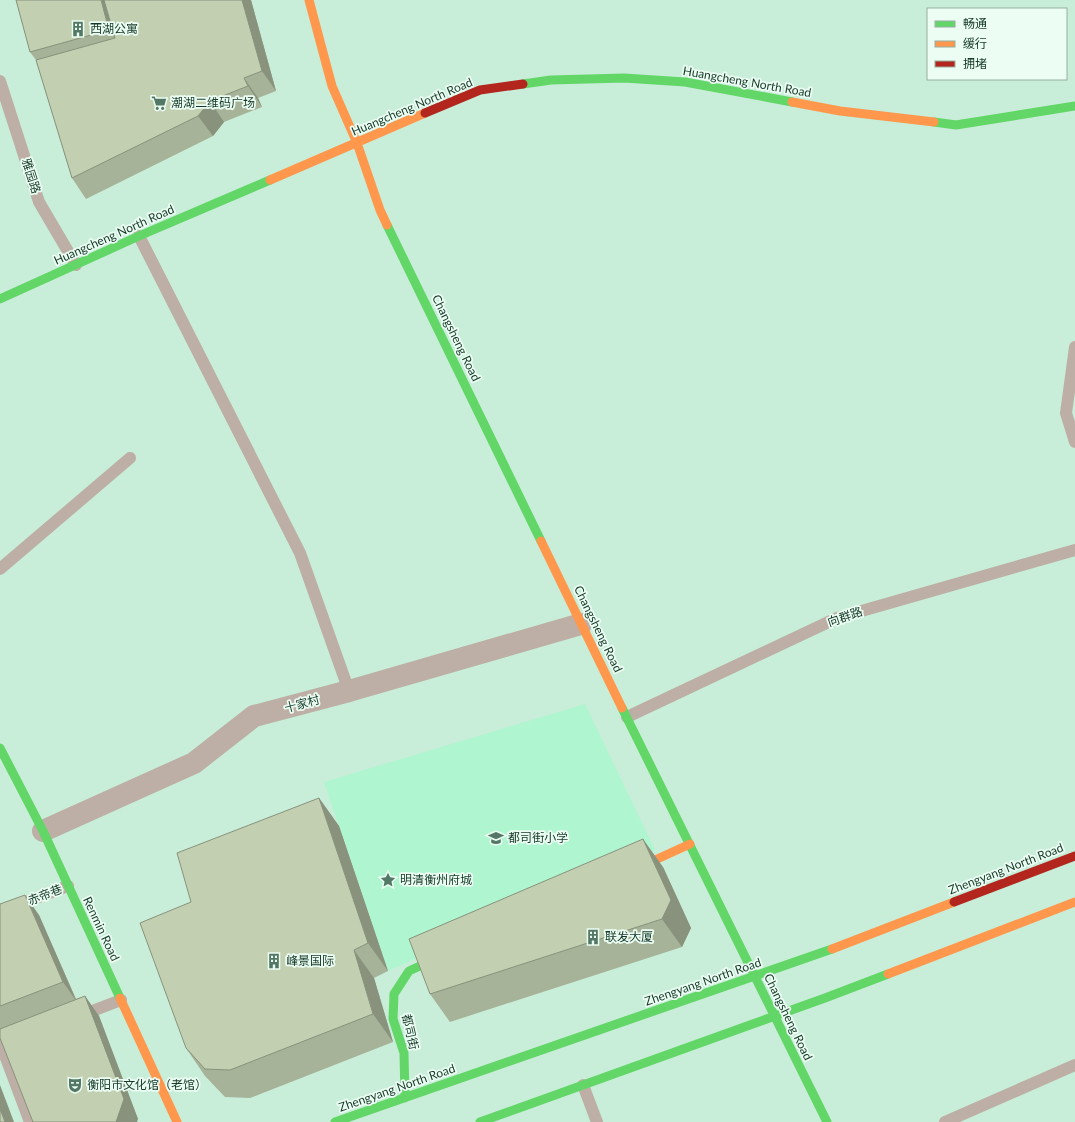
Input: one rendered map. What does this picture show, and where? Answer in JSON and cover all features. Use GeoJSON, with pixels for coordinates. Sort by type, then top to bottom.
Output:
{"type":"FeatureCollection","features":[{"type":"Feature","properties":{"kind":"street","name":"Changsheng Road"},"geometry":{"type":"LineString","coordinates":[[310,0],[332,86],[356,143],[380,210],[581,624],[827,1122]]}},
{"type":"Feature","properties":{"kind":"street","name":"Huangcheng North Road"},"geometry":{"type":"LineString","coordinates":[[0,299],[139,236],[480,90],[551,80],[624,78],[685,82],[840,111],[956,125],[1075,106]]}},
{"type":"Feature","properties":{"kind":"street","name":"Changsheng Road"},"geometry":{"type":"LineString","coordinates":[[347,98],[356,143]]}},
{"type":"Feature","properties":{"kind":"street","name":"十家村"},"geometry":{"type":"LineString","coordinates":[[43,831],[194,763],[254,716],[349,691],[581,624]]}},
{"type":"Feature","properties":{"kind":"street","name":"Renmin Road"},"geometry":{"type":"LineString","coordinates":[[0,748],[43,831],[177,1122]]}},
{"type":"Feature","properties":{"kind":"street"},"geometry":{"type":"LineString","coordinates":[[625,873],[690,844]]}},
{"type":"Feature","properties":{"kind":"street","name":"Zhengyang North Road"},"geometry":{"type":"LineString","coordinates":[[335,1122],[809,958],[1075,856]]}},
{"type":"Feature","properties":{"kind":"street"},"geometry":{"type":"LineString","coordinates":[[480,1122],[825,998],[1075,902]]}},
{"type":"Feature","properties":{"kind":"street","name":"都司街"},"geometry":{"type":"LineString","coordinates":[[405,1098],[404,1053],[393,1019],[394,994],[409,971],[452,952]]}},
{"type":"Feature","properties":{"kind":"lane","name":"雅园路"},"geometry":{"type":"LineString","coordinates":[[0,81],[40,202],[76,265]]}},
{"type":"Feature","properties":{"kind":"lane"},"geometry":{"type":"LineString","coordinates":[[139,236],[300,553],[349,691]]}},
{"type":"Feature","properties":{"kind":"lane"},"geometry":{"type":"LineString","coordinates":[[1075,347],[1066,413],[1075,442]]}},
{"type":"Feature","properties":{"kind":"lane"},"geometry":{"type":"LineString","coordinates":[[0,569],[130,458]]}},
{"type":"Feature","properties":{"kind":"lane","name":"向群路"},"geometry":{"type":"LineString","coordinates":[[627,717],[837,618],[1075,550]]}},
{"type":"Feature","properties":{"kind":"lane","name":"赤帝巷"},"geometry":{"type":"LineString","coordinates":[[0,912],[68,886]]}},
{"type":"Feature","properties":{"kind":"lane"},"geometry":{"type":"LineString","coordinates":[[71,1019],[121,1000]]}},
{"type":"Feature","properties":{"kind":"lane"},"geometry":{"type":"LineString","coordinates":[[15,1040],[0,1045],[30,1122]]}},
{"type":"Feature","properties":{"kind":"lane"},"geometry":{"type":"LineString","coordinates":[[944,1122],[1075,1065]]}},
{"type":"Feature","properties":{"kind":"lane"},"geometry":{"type":"LineString","coordinates":[[583,1085],[597,1122]]}},
{"type":"Feature","properties":{"kind":"shaded area","name":"都司街小学"},"geometry":{"type":"Polygon","coordinates":[[[585,704],[655,850],[388,971],[324,782],[585,704]]]}},
{"type":"Feature","properties":{"kind":"building"},"geometry":{"type":"Polygon","coordinates":[[[16,0],[101,0],[109,30],[30,52],[16,0]]]}},
{"type":"Feature","properties":{"kind":"building","name":"潮湖二维码广场"},"geometry":{"type":"Polygon","coordinates":[[[104,0],[242,0],[262,71],[244,78],[248,86],[210,101],[198,116],[72,178],[36,60],[115,38],[104,0]]]}},
{"type":"Feature","properties":{"kind":"building","name":"峰景国际"},"geometry":{"type":"Polygon","coordinates":[[[319,798],[368,943],[354,950],[373,1014],[230,1070],[205,1069],[186,1048],[140,923],[191,902],[177,853],[319,798]]]}},
{"type":"Feature","properties":{"kind":"building"},"geometry":{"type":"Polygon","coordinates":[[[643,839],[671,900],[662,919],[430,994],[409,939],[643,839]]]}},
{"type":"Feature","properties":{"kind":"building"},"geometry":{"type":"Polygon","coordinates":[[[25,895],[63,982],[0,1006],[0,904],[25,895]]]}},
{"type":"Feature","properties":{"kind":"building","name":"衡阳市文化馆（老馆）"},"geometry":{"type":"Polygon","coordinates":[[[85,996],[124,1099],[116,1122],[33,1122],[0,1038],[0,1029],[85,996]]]}},
{"type":"Feature","properties":{"kind":"building"},"geometry":{"type":"Polygon","coordinates":[[[0,1109],[5,1122],[0,1122],[0,1109]]]}},
{"type":"Feature","properties":{"kind":"traffic: fast"},"geometry":{"type":"LineString","coordinates":[[523,84],[551,80],[624,78],[685,82],[792,102]]}},
{"type":"Feature","properties":{"kind":"traffic: fast"},"geometry":{"type":"LineString","coordinates":[[934,122],[956,125],[1075,106]]}},
{"type":"Feature","properties":{"kind":"traffic: fast"},"geometry":{"type":"LineString","coordinates":[[0,299],[139,236],[270,180]]}},
{"type":"Feature","properties":{"kind":"traffic: fast"},"geometry":{"type":"LineString","coordinates":[[387,225],[541,541]]}},
{"type":"Feature","properties":{"kind":"traffic: fast"},"geometry":{"type":"LineString","coordinates":[[622,708],[827,1122]]}},
{"type":"Feature","properties":{"kind":"traffic: fast"},"geometry":{"type":"LineString","coordinates":[[0,748],[43,831],[120,998]]}},
{"type":"Feature","properties":{"kind":"traffic: fast"},"geometry":{"type":"LineString","coordinates":[[335,1122],[832,949]]}},
{"type":"Feature","properties":{"kind":"traffic: fast"},"geometry":{"type":"LineString","coordinates":[[405,1098],[404,1053],[393,1019],[394,994],[409,971],[446,954]]}},
{"type":"Feature","properties":{"kind":"traffic: fast"},"geometry":{"type":"LineString","coordinates":[[480,1122],[888,974]]}},
{"type":"Feature","properties":{"kind":"traffic: slow"},"geometry":{"type":"LineString","coordinates":[[309,0],[332,86],[357,143],[380,210],[387,225]]}},
{"type":"Feature","properties":{"kind":"traffic: slow"},"geometry":{"type":"LineString","coordinates":[[792,102],[840,111],[934,122]]}},
{"type":"Feature","properties":{"kind":"traffic: slow"},"geometry":{"type":"LineString","coordinates":[[270,180],[425,113]]}},
{"type":"Feature","properties":{"kind":"traffic: slow"},"geometry":{"type":"LineString","coordinates":[[541,541],[622,708]]}},
{"type":"Feature","properties":{"kind":"traffic: slow"},"geometry":{"type":"LineString","coordinates":[[631,871],[690,844]]}},
{"type":"Feature","properties":{"kind":"traffic: slow"},"geometry":{"type":"LineString","coordinates":[[832,949],[954,902]]}},
{"type":"Feature","properties":{"kind":"traffic: slow"},"geometry":{"type":"LineString","coordinates":[[888,974],[1075,902]]}},
{"type":"Feature","properties":{"kind":"traffic: slow"},"geometry":{"type":"LineString","coordinates":[[120,998],[177,1122]]}},
{"type":"Feature","properties":{"kind":"traffic: jam"},"geometry":{"type":"LineString","coordinates":[[425,113],[480,90],[523,84]]}},
{"type":"Feature","properties":{"kind":"traffic: jam"},"geometry":{"type":"LineString","coordinates":[[954,902],[1075,856]]}},
{"type":"Feature","properties":{"kind":"place","name":"西湖公寓"},"geometry":{"type":"Point","coordinates":[78,29]}},
{"type":"Feature","properties":{"kind":"place","name":"潮湖二维码广场"},"geometry":{"type":"Point","coordinates":[159,103]}},
{"type":"Feature","properties":{"kind":"place","name":"都司街小学"},"geometry":{"type":"Point","coordinates":[496,838]}},
{"type":"Feature","properties":{"kind":"place","name":"明清衡州府城"},"geometry":{"type":"Point","coordinates":[388,880]}},
{"type":"Feature","properties":{"kind":"place","name":"联发大厦"},"geometry":{"type":"Point","coordinates":[593,937]}},
{"type":"Feature","properties":{"kind":"place","name":"峰景国际"},"geometry":{"type":"Point","coordinates":[274,961]}},
{"type":"Feature","properties":{"kind":"place","name":"衡阳市文化馆（老馆）"},"geometry":{"type":"Point","coordinates":[75,1085]}}]}
